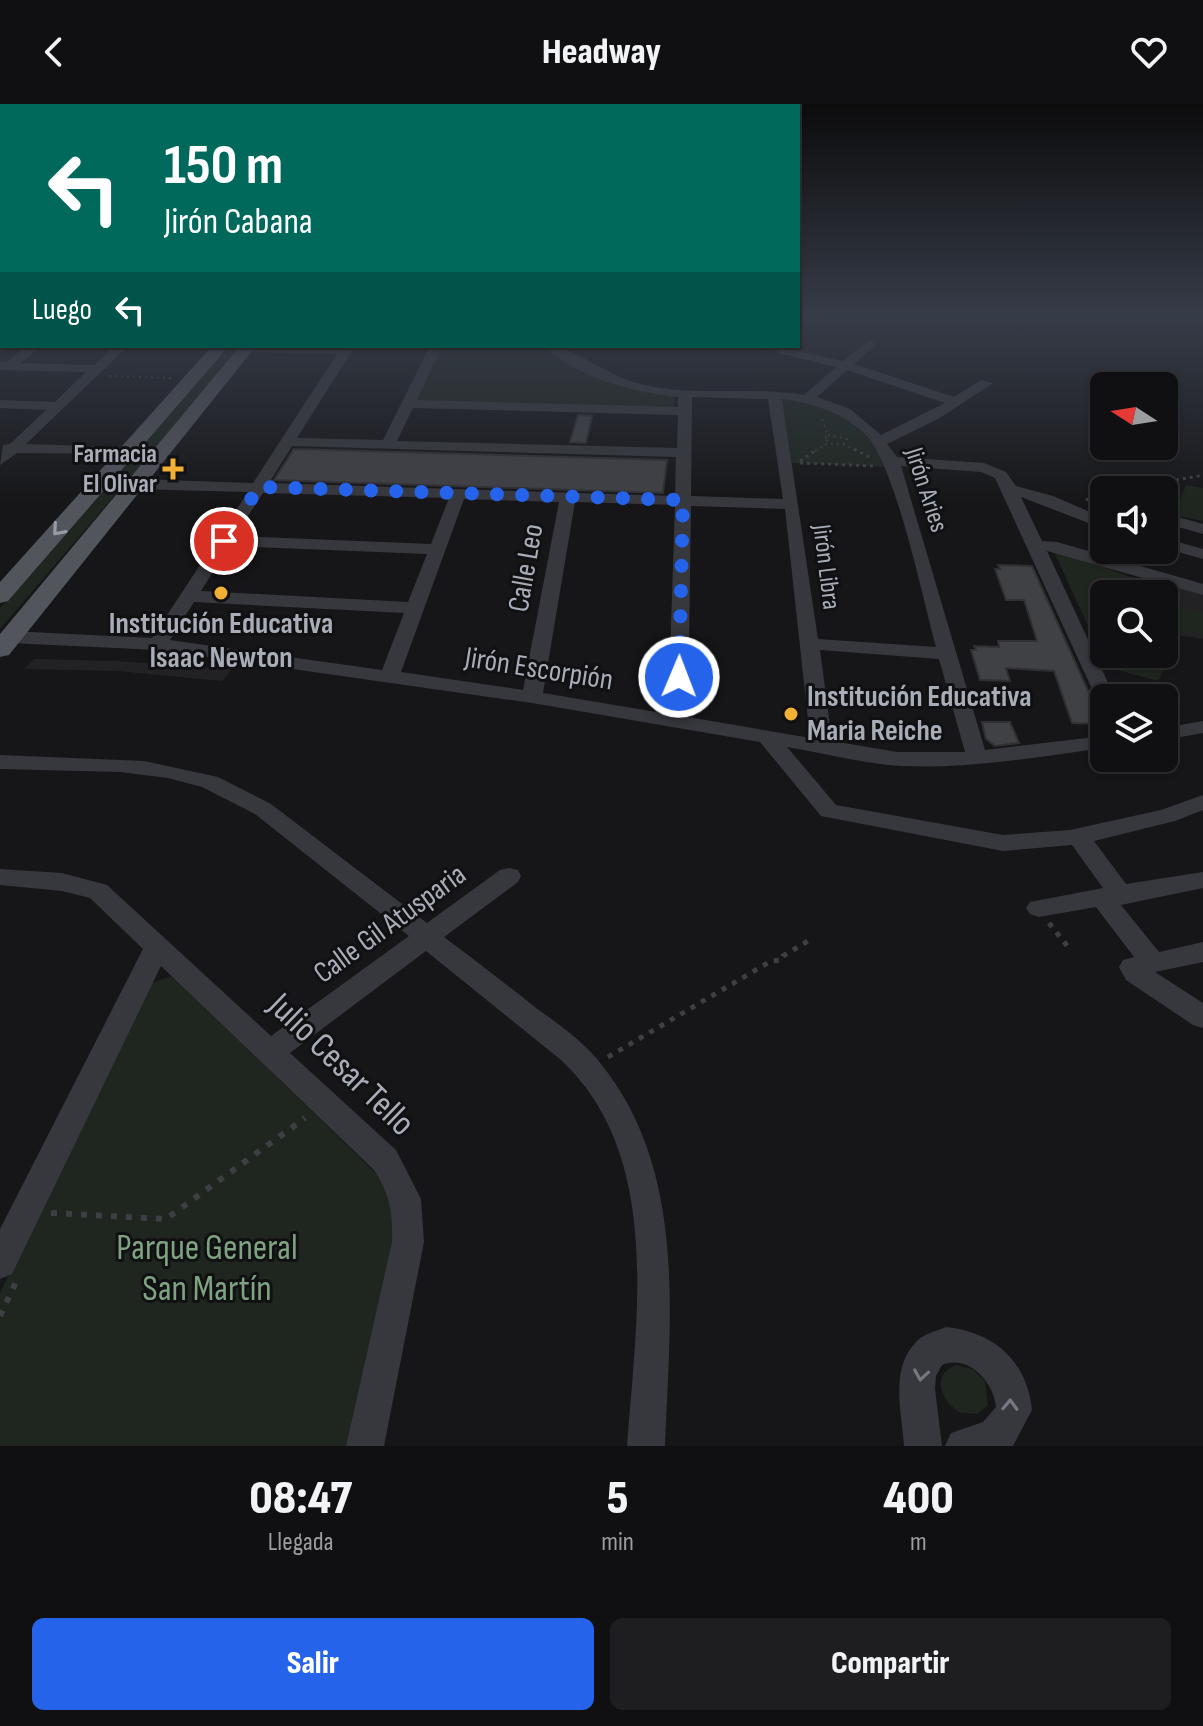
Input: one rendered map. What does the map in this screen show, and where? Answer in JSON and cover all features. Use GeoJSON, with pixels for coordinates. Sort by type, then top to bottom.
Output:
{"type":"FeatureCollection","features":[{"type":"Feature","properties":{"kind":"main road"},"geometry":{"type":"LineString","coordinates":[[0,596],[191,379]]}},
{"type":"Feature","properties":{"kind":"main road"},"geometry":{"type":"LineString","coordinates":[[5,644],[221,379]]}},
{"type":"Feature","properties":{"kind":"main road"},"geometry":{"type":"LineString","coordinates":[[163,412],[193,412]]}},
{"type":"Feature","properties":{"kind":"street"},"geometry":{"type":"LineString","coordinates":[[0,461],[7,448],[87,379]]}},
{"type":"Feature","properties":{"kind":"street"},"geometry":{"type":"LineString","coordinates":[[158,644],[328,379]]}},
{"type":"Feature","properties":{"kind":"street"},"geometry":{"type":"LineString","coordinates":[[388,445],[420,379]]}},
{"type":"Feature","properties":{"kind":"street","name":"Jirón Aries"},"geometry":{"type":"LineString","coordinates":[[612,379],[685,403],[774,394],[808,398],[844,410],[872,430],[892,461],[977,758]]}},
{"type":"Feature","properties":{"kind":"street"},"geometry":{"type":"LineString","coordinates":[[808,398],[832,379]]}},
{"type":"Feature","properties":{"kind":"street"},"geometry":{"type":"LineString","coordinates":[[885,379],[956,402]]}},
{"type":"Feature","properties":{"kind":"street"},"geometry":{"type":"LineString","coordinates":[[881,441],[986,383]]}},
{"type":"Feature","properties":{"kind":"street","name":"Jirón Libra"},"geometry":{"type":"LineString","coordinates":[[774,394],[792,504],[822,747]]}},
{"type":"Feature","properties":{"kind":"street"},"geometry":{"type":"LineString","coordinates":[[408,404],[685,403],[678,722]]}},
{"type":"Feature","properties":{"kind":"street"},"geometry":{"type":"LineString","coordinates":[[0,404],[58,406]]}},
{"type":"Feature","properties":{"kind":"street"},"geometry":{"type":"LineString","coordinates":[[288,442],[684,453]]}},
{"type":"Feature","properties":{"kind":"street"},"geometry":{"type":"LineString","coordinates":[[7,448],[127,451]]}},
{"type":"Feature","properties":{"kind":"street"},"geometry":{"type":"LineString","coordinates":[[892,461],[984,468],[1001,475],[1099,684]]}},
{"type":"Feature","properties":{"kind":"street"},"geometry":{"type":"LineString","coordinates":[[133,484],[792,504]]}},
{"type":"Feature","properties":{"kind":"street"},"geometry":{"type":"LineString","coordinates":[[1010,489],[1047,499],[1090,518]]}},
{"type":"Feature","properties":{"kind":"street"},"geometry":{"type":"LineString","coordinates":[[389,677],[458,494]]}},
{"type":"Feature","properties":{"kind":"street","name":"Calle Leo"},"geometry":{"type":"LineString","coordinates":[[532,697],[568,497]]}},
{"type":"Feature","properties":{"kind":"street"},"geometry":{"type":"LineString","coordinates":[[1178,522],[1203,529]]}},
{"type":"Feature","properties":{"kind":"street"},"geometry":{"type":"LineString","coordinates":[[224,541],[437,549]]}},
{"type":"Feature","properties":{"kind":"street"},"geometry":{"type":"LineString","coordinates":[[1036,546],[1051,546],[1203,590]]}},
{"type":"Feature","properties":{"kind":"street"},"geometry":{"type":"LineString","coordinates":[[1178,547],[1203,554]]}},
{"type":"Feature","properties":{"kind":"street"},"geometry":{"type":"LineString","coordinates":[[189,596],[416,608]]}},
{"type":"Feature","properties":{"kind":"street","name":"Jirón Escorpión"},"geometry":{"type":"LineString","coordinates":[[5,644],[158,644],[532,697],[822,747],[931,761],[1090,744]]}},
{"type":"Feature","properties":{"kind":"street"},"geometry":{"type":"LineString","coordinates":[[809,644],[948,654]]}},
{"type":"Feature","properties":{"kind":"street"},"geometry":{"type":"LineString","coordinates":[[1178,731],[1203,727]]}},
{"type":"Feature","properties":{"kind":"street"},"geometry":{"type":"LineString","coordinates":[[768,738],[825,808],[833,813],[1003,843],[1078,836],[1167,816],[1203,802]]}},
{"type":"Feature","properties":{"kind":"street"},"geometry":{"type":"LineString","coordinates":[[0,762],[159,771],[192,776],[221,786],[263,809],[425,939],[552,1035],[588,1069],[615,1108],[631,1142],[645,1190],[652,1290],[646,1446]]}},
{"type":"Feature","properties":{"kind":"street"},"geometry":{"type":"LineString","coordinates":[[1078,836],[1112,897],[1142,965]]}},
{"type":"Feature","properties":{"kind":"street","name":"Calle Gil Atusparia"},"geometry":{"type":"LineString","coordinates":[[270,1052],[509,876]]}},
{"type":"Feature","properties":{"kind":"street","name":"Julio Cesar Tello"},"geometry":{"type":"LineString","coordinates":[[1,879],[62,882],[98,891],[385,1160],[402,1184],[410,1210],[408,1242],[365,1446]]}},
{"type":"Feature","properties":{"kind":"street"},"geometry":{"type":"LineString","coordinates":[[1039,908],[1203,880]]}},
{"type":"Feature","properties":{"kind":"street"},"geometry":{"type":"LineString","coordinates":[[0,1263],[158,945]]}},
{"type":"Feature","properties":{"kind":"street"},"geometry":{"type":"LineString","coordinates":[[1202,1017],[1135,973],[1142,965],[1203,952]]}},
{"type":"Feature","properties":{"kind":"street"},"geometry":{"type":"LineString","coordinates":[[923,1446],[918,1375],[923,1361],[932,1351],[960,1345],[975,1350],[996,1365],[1009,1386],[1013,1401],[1005,1429],[994,1437],[964,1446]]}},
{"type":"Feature","properties":{"kind":"path"},"geometry":{"type":"LineString","coordinates":[[828,443],[825,437],[837,435],[847,439],[843,444]]}},
{"type":"Feature","properties":{"kind":"path"},"geometry":{"type":"LineString","coordinates":[[828,443],[843,444],[886,466],[797,463],[828,443]]}},
{"type":"Feature","properties":{"kind":"path"},"geometry":{"type":"LineString","coordinates":[[1055,931],[1068,947]]}},
{"type":"Feature","properties":{"kind":"path"},"geometry":{"type":"LineString","coordinates":[[588,1069],[687,1008],[771,961],[782,960],[783,956],[808,941]]}},
{"type":"Feature","properties":{"kind":"path"},"geometry":{"type":"LineString","coordinates":[[297,1106],[317,1126]]}},
{"type":"Feature","properties":{"kind":"path"},"geometry":{"type":"LineString","coordinates":[[49,1212],[166,1219],[307,1116]]}},
{"type":"Feature","properties":{"kind":"shaded area"},"geometry":{"type":"Polygon","coordinates":[[[1178,587],[1203,593],[1203,639],[1178,635],[1178,587]]]}},
{"type":"Feature","properties":{"kind":"shaded area"},"geometry":{"type":"Polygon","coordinates":[[[34,659],[232,669],[222,681],[118,671],[24,669],[34,659]]]}},
{"type":"Feature","properties":{"kind":"green space"},"geometry":{"type":"Polygon","coordinates":[[[200,379],[215,379],[0,629],[0,608],[200,379]]]}},
{"type":"Feature","properties":{"kind":"green space"},"geometry":{"type":"Polygon","coordinates":[[[425,379],[612,379],[675,396],[674,409],[415,402],[425,379]]]}},
{"type":"Feature","properties":{"kind":"green space"},"geometry":{"type":"Polygon","coordinates":[[[781,397],[835,409],[872,435],[888,467],[792,463],[781,397]]]}},
{"type":"Feature","properties":{"kind":"green space"},"geometry":{"type":"Polygon","coordinates":[[[1186,485],[1203,488],[1203,521],[1178,516],[1178,505],[1186,485]]]}},
{"type":"Feature","properties":{"kind":"green space"},"geometry":{"type":"Polygon","coordinates":[[[1062,552],[1128,576],[1126,580],[1090,580],[1090,630],[1055,554],[1062,552]]]}},
{"type":"Feature","properties":{"kind":"green space"},"geometry":{"type":"Polygon","coordinates":[[[1178,606],[1203,612],[1203,635],[1178,629],[1178,606]]]}},
{"type":"Feature","properties":{"kind":"green space"},"geometry":{"type":"Polygon","coordinates":[[[1111,668],[1165,668],[1158,681],[1111,668]]]}},
{"type":"Feature","properties":{"kind":"green space","name":"Parque General San Martín"},"geometry":{"type":"Polygon","coordinates":[[[172,976],[384,1181],[397,1223],[346,1446],[0,1446],[0,1293],[149,984],[172,976]]]}},
{"type":"Feature","properties":{"kind":"green space"},"geometry":{"type":"Polygon","coordinates":[[[956,1365],[972,1369],[985,1381],[988,1405],[977,1414],[961,1413],[948,1402],[941,1389],[943,1376],[956,1365]]]}},
{"type":"Feature","properties":{"kind":"building"},"geometry":{"type":"Polygon","coordinates":[[[578,415],[592,416],[586,443],[570,442],[578,415]]]}},
{"type":"Feature","properties":{"kind":"building"},"geometry":{"type":"Polygon","coordinates":[[[294,449],[667,460],[663,493],[274,480],[294,449]]]}},
{"type":"Feature","properties":{"kind":"building"},"geometry":{"type":"Polygon","coordinates":[[[998,565],[1032,566],[1090,695],[1090,724],[1072,723],[1054,671],[1006,668],[1010,681],[980,680],[971,650],[976,650],[974,646],[999,647],[998,641],[1037,641],[1024,600],[1006,600],[995,569],[1000,569],[998,565]]]}},
{"type":"Feature","properties":{"kind":"building"},"geometry":{"type":"Polygon","coordinates":[[[982,722],[1010,722],[1019,743],[995,746],[986,739],[982,722]]]}},
{"type":"Feature","properties":{"kind":"place","name":"Farmacia El Olivar"},"geometry":{"type":"Point","coordinates":[173,469]}},
{"type":"Feature","properties":{"kind":"place","name":"Institución Educativa Isaac Newton"},"geometry":{"type":"Point","coordinates":[221,593]}},
{"type":"Feature","properties":{"kind":"place","name":"Institución Educativa Maria Reiche"},"geometry":{"type":"Point","coordinates":[791,714]}},
{"type":"Feature","properties":{"kind":"route"},"geometry":{"type":"LineString","coordinates":[[224,541],[259,487],[683,500],[679,677]]}}]}
